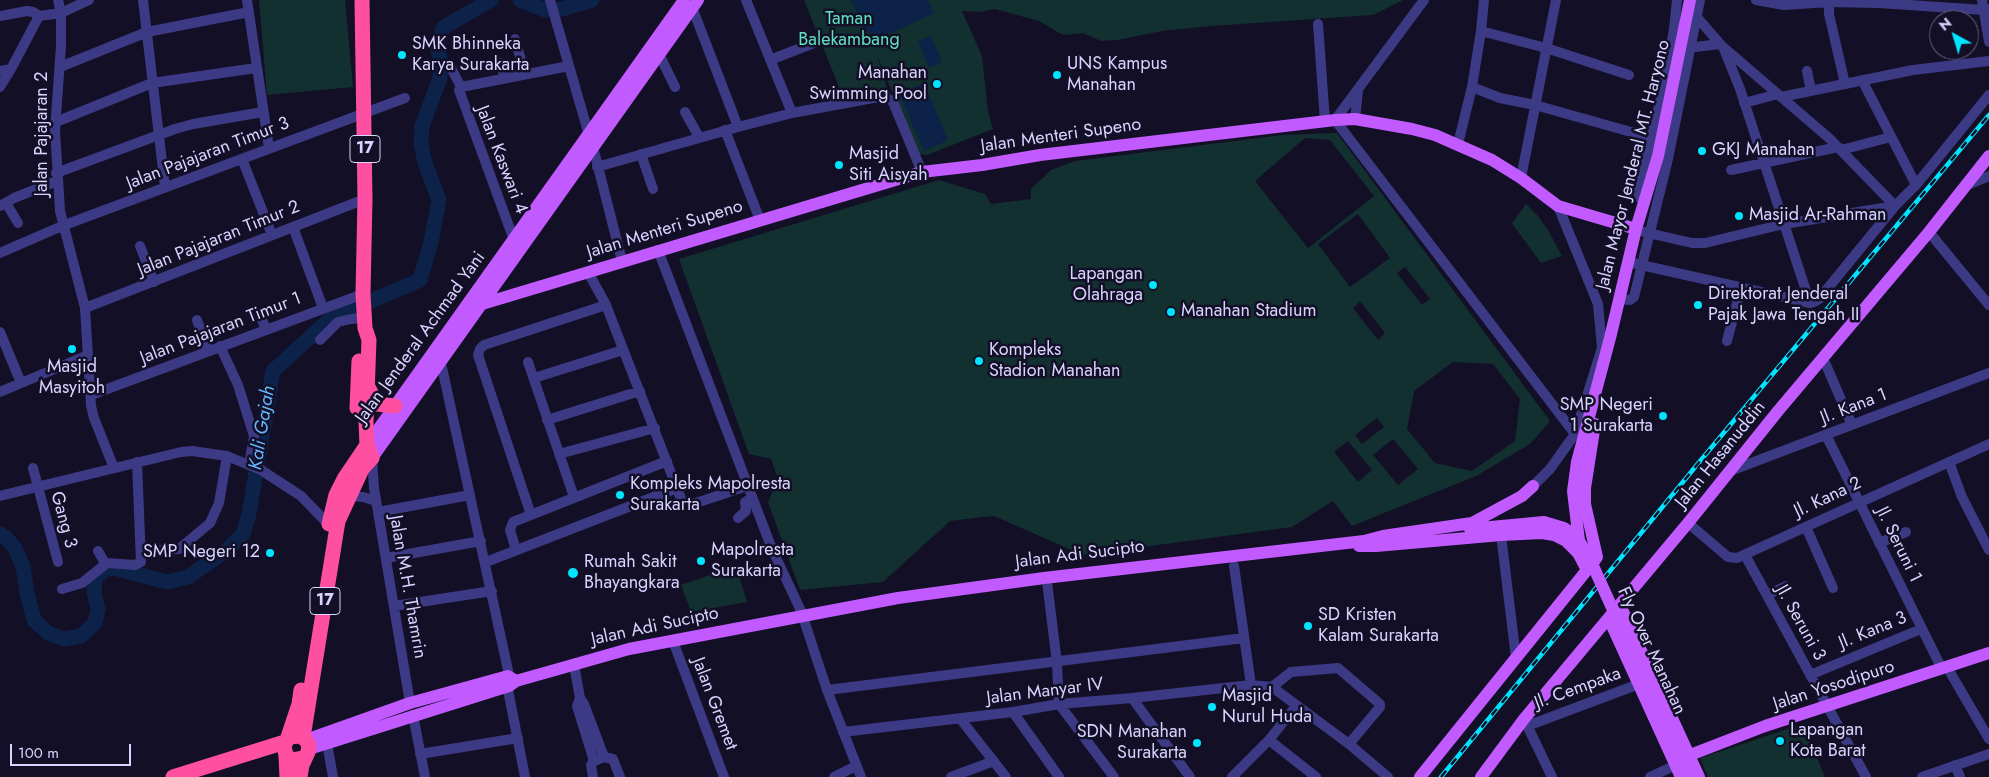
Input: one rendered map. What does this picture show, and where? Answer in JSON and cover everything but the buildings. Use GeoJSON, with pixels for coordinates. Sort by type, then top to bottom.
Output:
{"type":"FeatureCollection","features":[{"type":"Feature","properties":{"kind":"highway","name":"17"},"geometry":{"type":"LineString","coordinates":[[362,0],[365,112],[363,296],[364,320],[369,340],[366,462]]}},
{"type":"Feature","properties":{"kind":"highway","name":"17"},"geometry":{"type":"LineString","coordinates":[[364,320],[359,344],[366,462]]}},
{"type":"Feature","properties":{"kind":"highway"},"geometry":{"type":"LineString","coordinates":[[368,387],[377,404],[395,406]]}},
{"type":"Feature","properties":{"kind":"highway","name":"Jalan Jenderal Achmad Yani"},"geometry":{"type":"LineString","coordinates":[[300,777],[336,530],[338,521],[366,462]]}},
{"type":"Feature","properties":{"kind":"highway","name":"Jalan Jenderal Achmad Yani"},"geometry":{"type":"LineString","coordinates":[[287,777],[286,748],[299,704],[329,525],[336,495],[366,462]]}},
{"type":"Feature","properties":{"kind":"highway"},"geometry":{"type":"LineString","coordinates":[[206,777],[286,748],[296,735],[306,746],[293,760],[286,748]]}},
{"type":"Feature","properties":{"kind":"highway"},"geometry":{"type":"LineString","coordinates":[[173,777],[286,748]]}},
{"type":"Feature","properties":{"kind":"main road","name":"Jalan Jenderal Achmad Yani"},"geometry":{"type":"LineString","coordinates":[[366,462],[441,363],[514,240],[659,54],[691,2]]}},
{"type":"Feature","properties":{"kind":"main road","name":"Jalan Jenderal Achmad Yani"},"geometry":{"type":"LineString","coordinates":[[366,462],[395,406],[476,303],[691,2]]}},
{"type":"Feature","properties":{"kind":"main road","name":"Jalan Mayor Jenderal MT. Haryono"},"geometry":{"type":"LineString","coordinates":[[1610,338],[1620,299],[1634,264],[1636,229],[1645,202],[1647,174],[1663,157],[1656,139],[1665,121],[1668,86],[1680,50],[1679,30],[1689,4]]}},
{"type":"Feature","properties":{"kind":"main road","name":"Jalan Menteri Supeno"},"geometry":{"type":"LineString","coordinates":[[476,303],[588,272],[922,172],[982,165],[1040,155],[1355,119],[1412,129],[1458,144],[1492,160],[1521,178],[1558,206],[1636,229]]}},
{"type":"Feature","properties":{"kind":"main road","name":"Jalan Hasanuddin"},"geometry":{"type":"LineString","coordinates":[[1481,777],[1989,156]]}},
{"type":"Feature","properties":{"kind":"main road","name":"Fly Over Manahan"},"geometry":{"type":"LineString","coordinates":[[1579,541],[1573,491],[1577,462],[1610,338]]}},
{"type":"Feature","properties":{"kind":"main road"},"geometry":{"type":"LineString","coordinates":[[1420,777],[1597,557],[1585,504],[1585,478],[1611,355],[1610,338]]}},
{"type":"Feature","properties":{"kind":"main road","name":"Jalan Adi Sucipto"},"geometry":{"type":"LineString","coordinates":[[802,614],[814,618],[1046,582],[1367,543],[1383,536],[1472,523],[1522,496],[1533,486]]}},
{"type":"Feature","properties":{"kind":"main road","name":"Fly Over Manahan"},"geometry":{"type":"LineString","coordinates":[[1367,543],[1533,522],[1554,524],[1564,528],[1579,541],[1589,557],[1689,777]]}},
{"type":"Feature","properties":{"kind":"main road","name":"Jalan Adi Sucipto"},"geometry":{"type":"LineString","coordinates":[[306,746],[412,709],[629,650],[802,614],[898,598],[1044,578],[1367,543],[1376,546],[1542,533],[1554,535],[1566,541],[1591,565]]}},
{"type":"Feature","properties":{"kind":"main road"},"geometry":{"type":"LineString","coordinates":[[1620,605],[1700,777]]}},
{"type":"Feature","properties":{"kind":"main road"},"geometry":{"type":"LineString","coordinates":[[1609,619],[1681,777]]}},
{"type":"Feature","properties":{"kind":"main road","name":"Jalan Yosodipuro"},"geometry":{"type":"LineString","coordinates":[[1690,755],[1764,726],[1989,653]]}},
{"type":"Feature","properties":{"kind":"main road","name":"Jalan Adi Sucipto"},"geometry":{"type":"LineString","coordinates":[[306,746],[327,744],[412,709]]}},
{"type":"Feature","properties":{"kind":"street","name":"Jalan Pajajaran 2"},"geometry":{"type":"LineString","coordinates":[[58,0],[61,13],[56,122],[56,177],[62,226],[85,308],[94,418],[114,468]]}},
{"type":"Feature","properties":{"kind":"street"},"geometry":{"type":"LineString","coordinates":[[0,16],[27,12],[34,12],[39,16],[61,13],[89,0]]}},
{"type":"Feature","properties":{"kind":"street"},"geometry":{"type":"LineString","coordinates":[[142,0],[165,188]]}},
{"type":"Feature","properties":{"kind":"street"},"geometry":{"type":"LineString","coordinates":[[247,0],[269,148]]}},
{"type":"Feature","properties":{"kind":"street"},"geometry":{"type":"LineString","coordinates":[[550,0],[591,141],[622,261]]}},
{"type":"Feature","properties":{"kind":"street"},"geometry":{"type":"LineString","coordinates":[[746,0],[792,114]]}},
{"type":"Feature","properties":{"kind":"street"},"geometry":{"type":"LineString","coordinates":[[1330,121],[1358,90],[1424,0]]}},
{"type":"Feature","properties":{"kind":"street"},"geometry":{"type":"LineString","coordinates":[[1458,144],[1472,87],[1484,0]]}},
{"type":"Feature","properties":{"kind":"street"},"geometry":{"type":"LineString","coordinates":[[1521,178],[1556,0]]}},
{"type":"Feature","properties":{"kind":"street"},"geometry":{"type":"LineString","coordinates":[[1677,0],[1679,30]]}},
{"type":"Feature","properties":{"kind":"street"},"geometry":{"type":"LineString","coordinates":[[1700,0],[1697,18],[1680,50],[1665,121],[1663,157],[1649,235],[1634,264],[1810,303],[1819,299],[1895,206],[1916,185],[1989,95]]}},
{"type":"Feature","properties":{"kind":"street"},"geometry":{"type":"LineString","coordinates":[[1756,0],[1795,5],[1829,1],[1985,6],[1989,42]]}},
{"type":"Feature","properties":{"kind":"street"},"geometry":{"type":"LineString","coordinates":[[1829,1],[1829,14],[1845,84]]}},
{"type":"Feature","properties":{"kind":"street"},"geometry":{"type":"LineString","coordinates":[[691,2],[738,126]]}},
{"type":"Feature","properties":{"kind":"street"},"geometry":{"type":"LineString","coordinates":[[1689,4],[1697,18],[1721,45],[1839,148],[1895,206]]}},
{"type":"Feature","properties":{"kind":"street"},"geometry":{"type":"LineString","coordinates":[[60,67],[147,32],[249,12]]}},
{"type":"Feature","properties":{"kind":"street"},"geometry":{"type":"LineString","coordinates":[[0,87],[39,16]]}},
{"type":"Feature","properties":{"kind":"street"},"geometry":{"type":"LineString","coordinates":[[1318,24],[1330,121],[1575,434]]}},
{"type":"Feature","properties":{"kind":"street"},"geometry":{"type":"LineString","coordinates":[[1481,31],[1546,48],[1629,75]]}},
{"type":"Feature","properties":{"kind":"street"},"geometry":{"type":"LineString","coordinates":[[515,39],[525,74]]}},
{"type":"Feature","properties":{"kind":"street"},"geometry":{"type":"LineString","coordinates":[[770,60],[819,41]]}},
{"type":"Feature","properties":{"kind":"street"},"geometry":{"type":"LineString","coordinates":[[1680,50],[1721,45]]}},
{"type":"Feature","properties":{"kind":"street"},"geometry":{"type":"LineString","coordinates":[[1721,45],[1744,103],[1810,303]]}},
{"type":"Feature","properties":{"kind":"street"},"geometry":{"type":"LineString","coordinates":[[659,54],[675,87]]}},
{"type":"Feature","properties":{"kind":"street"},"geometry":{"type":"LineString","coordinates":[[1744,103],[1913,70],[1989,61]]}},
{"type":"Feature","properties":{"kind":"street"},"geometry":{"type":"LineString","coordinates":[[500,63],[505,78]]}},
{"type":"Feature","properties":{"kind":"street"},"geometry":{"type":"LineString","coordinates":[[460,89],[569,66]]}},
{"type":"Feature","properties":{"kind":"street"},"geometry":{"type":"LineString","coordinates":[[56,122],[152,83],[256,68]]}},
{"type":"Feature","properties":{"kind":"street","name":"Jalan Kaswari 4"},"geometry":{"type":"LineString","coordinates":[[451,68],[514,240]]}},
{"type":"Feature","properties":{"kind":"street"},"geometry":{"type":"LineString","coordinates":[[0,71],[11,69]]}},
{"type":"Feature","properties":{"kind":"street"},"geometry":{"type":"LineString","coordinates":[[1807,71],[1811,91]]}},
{"type":"Feature","properties":{"kind":"street"},"geometry":{"type":"LineString","coordinates":[[1862,80],[1916,185]]}},
{"type":"Feature","properties":{"kind":"street"},"geometry":{"type":"LineString","coordinates":[[1472,87],[1500,98],[1535,105],[1656,139],[1647,174]]}},
{"type":"Feature","properties":{"kind":"street"},"geometry":{"type":"LineString","coordinates":[[1355,119],[1358,90]]}},
{"type":"Feature","properties":{"kind":"street"},"geometry":{"type":"LineString","coordinates":[[597,167],[738,126],[880,96],[888,97],[893,102],[922,172]]}},
{"type":"Feature","properties":{"kind":"street","name":"Jalan Pajajaran Timur 3"},"geometry":{"type":"LineString","coordinates":[[0,253],[62,226],[405,98]]}},
{"type":"Feature","properties":{"kind":"street"},"geometry":{"type":"LineString","coordinates":[[18,223],[3,204],[56,177],[193,124],[263,112]]}},
{"type":"Feature","properties":{"kind":"street"},"geometry":{"type":"LineString","coordinates":[[685,112],[699,137]]}},
{"type":"Feature","properties":{"kind":"street"},"geometry":{"type":"LineString","coordinates":[[725,130],[760,220]]}},
{"type":"Feature","properties":{"kind":"street"},"geometry":{"type":"LineString","coordinates":[[1731,170],[1891,137]]}},
{"type":"Feature","properties":{"kind":"street"},"geometry":{"type":"LineString","coordinates":[[641,154],[653,189]]}},
{"type":"Feature","properties":{"kind":"street"},"geometry":{"type":"LineString","coordinates":[[242,159],[272,235]]}},
{"type":"Feature","properties":{"kind":"street"},"geometry":{"type":"LineString","coordinates":[[1965,186],[1989,176]]}},
{"type":"Feature","properties":{"kind":"street","name":"Jalan Pajajaran Timur 2"},"geometry":{"type":"LineString","coordinates":[[85,308],[365,199]]}},
{"type":"Feature","properties":{"kind":"street","name":"Jalan Mayor Jenderal MT. Haryono"},"geometry":{"type":"LineString","coordinates":[[1533,486],[1550,469],[1575,434],[1602,348],[1598,304],[1558,206]]}},
{"type":"Feature","properties":{"kind":"street","name":"Jalan Menteri Supeno"},"geometry":{"type":"LineString","coordinates":[[1636,229],[1649,235],[1698,244],[1784,224],[1895,206]]}},
{"type":"Feature","properties":{"kind":"street"},"geometry":{"type":"LineString","coordinates":[[293,227],[323,308]]}},
{"type":"Feature","properties":{"kind":"street"},"geometry":{"type":"LineString","coordinates":[[1928,232],[1988,303]]}},
{"type":"Feature","properties":{"kind":"street"},"geometry":{"type":"LineString","coordinates":[[140,246],[154,282]]}},
{"type":"Feature","properties":{"kind":"street"},"geometry":{"type":"LineString","coordinates":[[658,250],[747,486],[772,549],[802,614],[827,690],[860,777]]}},
{"type":"Feature","properties":{"kind":"street"},"geometry":{"type":"LineString","coordinates":[[588,272],[606,305],[683,504],[687,506],[747,486]]}},
{"type":"Feature","properties":{"kind":"street"},"geometry":{"type":"LineString","coordinates":[[1727,342],[1741,288]]}},
{"type":"Feature","properties":{"kind":"street","name":"Jalan Pajajaran Timur 1"},"geometry":{"type":"LineString","coordinates":[[91,396],[323,308],[363,296]]}},
{"type":"Feature","properties":{"kind":"street"},"geometry":{"type":"LineString","coordinates":[[531,515],[478,356],[480,349],[484,345],[606,305]]}},
{"type":"Feature","properties":{"kind":"street"},"geometry":{"type":"LineString","coordinates":[[259,312],[266,329]]}},
{"type":"Feature","properties":{"kind":"street"},"geometry":{"type":"LineString","coordinates":[[320,340],[338,322],[351,319],[364,320]]}},
{"type":"Feature","properties":{"kind":"street"},"geometry":{"type":"LineString","coordinates":[[197,320],[208,351]]}},
{"type":"Feature","properties":{"kind":"street"},"geometry":{"type":"LineString","coordinates":[[0,332],[21,383]]}},
{"type":"Feature","properties":{"kind":"street"},"geometry":{"type":"LineString","coordinates":[[220,346],[238,385],[254,435],[250,465]]}},
{"type":"Feature","properties":{"kind":"street"},"geometry":{"type":"LineString","coordinates":[[534,378],[623,350]]}},
{"type":"Feature","properties":{"kind":"street"},"geometry":{"type":"LineString","coordinates":[[0,392],[88,355]]}},
{"type":"Feature","properties":{"kind":"street"},"geometry":{"type":"LineString","coordinates":[[1823,358],[1852,425]]}},
{"type":"Feature","properties":{"kind":"street"},"geometry":{"type":"LineString","coordinates":[[528,362],[574,498]]}},
{"type":"Feature","properties":{"kind":"street"},"geometry":{"type":"LineString","coordinates":[[441,363],[511,681],[525,777]]}},
{"type":"Feature","properties":{"kind":"street","name":"Jl. Kana 1"},"geometry":{"type":"LineString","coordinates":[[1730,471],[1989,373]]}},
{"type":"Feature","properties":{"kind":"street"},"geometry":{"type":"LineString","coordinates":[[547,420],[640,390]]}},
{"type":"Feature","properties":{"kind":"street"},"geometry":{"type":"LineString","coordinates":[[559,454],[655,428]]}},
{"type":"Feature","properties":{"kind":"street","name":"Jl. Seruni 1"},"geometry":{"type":"LineString","coordinates":[[1826,435],[1921,629],[1989,739]]}},
{"type":"Feature","properties":{"kind":"street","name":"Jl. Kana 2"},"geometry":{"type":"LineString","coordinates":[[1745,556],[1806,526],[1989,444]]}},
{"type":"Feature","properties":{"kind":"street"},"geometry":{"type":"LineString","coordinates":[[0,496],[187,451],[227,456],[261,470],[301,496],[329,525]]}},
{"type":"Feature","properties":{"kind":"street"},"geometry":{"type":"LineString","coordinates":[[142,551],[179,549],[210,523],[219,504],[227,456]]}},
{"type":"Feature","properties":{"kind":"street"},"geometry":{"type":"LineString","coordinates":[[516,550],[510,530],[513,522],[667,461]]}},
{"type":"Feature","properties":{"kind":"street"},"geometry":{"type":"LineString","coordinates":[[62,589],[82,583],[105,563],[139,564],[142,562],[137,462]]}},
{"type":"Feature","properties":{"kind":"street","name":"Jalan M.H. Thamrin"},"geometry":{"type":"LineString","coordinates":[[366,462],[377,507],[425,777]]}},
{"type":"Feature","properties":{"kind":"street"},"geometry":{"type":"LineString","coordinates":[[1949,462],[1962,497],[1989,550]]}},
{"type":"Feature","properties":{"kind":"street","name":"Gang 3"},"geometry":{"type":"LineString","coordinates":[[34,468],[58,562]]}},
{"type":"Feature","properties":{"kind":"street"},"geometry":{"type":"LineString","coordinates":[[486,562],[677,488]]}},
{"type":"Feature","properties":{"kind":"street"},"geometry":{"type":"LineString","coordinates":[[350,496],[363,497],[377,507],[470,495]]}},
{"type":"Feature","properties":{"kind":"street"},"geometry":{"type":"LineString","coordinates":[[738,518],[746,511],[746,502],[752,498]]}},
{"type":"Feature","properties":{"kind":"street"},"geometry":{"type":"LineString","coordinates":[[1688,523],[1728,556],[1734,559],[1745,556]]}},
{"type":"Feature","properties":{"kind":"street"},"geometry":{"type":"LineString","coordinates":[[1806,526],[1833,588]]}},
{"type":"Feature","properties":{"kind":"street"},"geometry":{"type":"LineString","coordinates":[[1879,542],[1906,532]]}},
{"type":"Feature","properties":{"kind":"street"},"geometry":{"type":"LineString","coordinates":[[1501,535],[1516,658]]}},
{"type":"Feature","properties":{"kind":"street"},"geometry":{"type":"LineString","coordinates":[[386,558],[481,541]]}},
{"type":"Feature","properties":{"kind":"street"},"geometry":{"type":"LineString","coordinates":[[98,551],[105,563]]}},
{"type":"Feature","properties":{"kind":"street","name":"Jl. Seruni 3"},"geometry":{"type":"LineString","coordinates":[[1745,556],[1866,777]]}},
{"type":"Feature","properties":{"kind":"street"},"geometry":{"type":"LineString","coordinates":[[1234,566],[1251,685]]}},
{"type":"Feature","properties":{"kind":"street"},"geometry":{"type":"LineString","coordinates":[[1046,582],[1057,663],[1059,704],[1114,777]]}},
{"type":"Feature","properties":{"kind":"street"},"geometry":{"type":"LineString","coordinates":[[1767,595],[1786,586]]}},
{"type":"Feature","properties":{"kind":"street"},"geometry":{"type":"LineString","coordinates":[[394,606],[492,591]]}},
{"type":"Feature","properties":{"kind":"street","name":"Jl. Kana 3"},"geometry":{"type":"LineString","coordinates":[[1810,675],[1921,629]]}},
{"type":"Feature","properties":{"kind":"street"},"geometry":{"type":"LineString","coordinates":[[827,690],[1057,663],[1244,638]]}},
{"type":"Feature","properties":{"kind":"street","name":"Jalan Gremet"},"geometry":{"type":"LineString","coordinates":[[673,642],[724,777]]}},
{"type":"Feature","properties":{"kind":"street"},"geometry":{"type":"LineString","coordinates":[[574,665],[580,698],[584,704],[599,759]]}},
{"type":"Feature","properties":{"kind":"street"},"geometry":{"type":"LineString","coordinates":[[1349,744],[1380,706],[1379,702],[1338,668],[1292,672],[1272,687],[1349,744],[1388,777]]}},
{"type":"Feature","properties":{"kind":"street","name":"Jl. Cempaka"},"geometry":{"type":"LineString","coordinates":[[1526,722],[1639,684]]}},
{"type":"Feature","properties":{"kind":"street","name":"Jalan Manyar IV"},"geometry":{"type":"LineString","coordinates":[[843,732],[1013,712],[1059,704],[1251,685],[1272,687]]}},
{"type":"Feature","properties":{"kind":"street"},"geometry":{"type":"LineString","coordinates":[[1132,698],[1190,777]]}},
{"type":"Feature","properties":{"kind":"street"},"geometry":{"type":"LineString","coordinates":[[1239,775],[1296,706]]}},
{"type":"Feature","properties":{"kind":"street"},"geometry":{"type":"LineString","coordinates":[[1013,712],[1060,777]]}},
{"type":"Feature","properties":{"kind":"street"},"geometry":{"type":"LineString","coordinates":[[962,721],[1006,777]]}},
{"type":"Feature","properties":{"kind":"street"},"geometry":{"type":"LineString","coordinates":[[1526,722],[1552,777]]}},
{"type":"Feature","properties":{"kind":"street"},"geometry":{"type":"LineString","coordinates":[[420,754],[518,738]]}},
{"type":"Feature","properties":{"kind":"street"},"geometry":{"type":"LineString","coordinates":[[1269,740],[1316,777]]}},
{"type":"Feature","properties":{"kind":"street"},"geometry":{"type":"LineString","coordinates":[[327,744],[333,777]]}},
{"type":"Feature","properties":{"kind":"street"},"geometry":{"type":"LineString","coordinates":[[1922,777],[1989,754]]}},
{"type":"Feature","properties":{"kind":"street"},"geometry":{"type":"LineString","coordinates":[[593,777],[590,767],[599,759],[613,759],[620,777]]}},
{"type":"Feature","properties":{"kind":"street"},"geometry":{"type":"LineString","coordinates":[[951,777],[994,761]]}},
{"type":"Feature","properties":{"kind":"street"},"geometry":{"type":"LineString","coordinates":[[1650,777],[1676,765]]}},
{"type":"Feature","properties":{"kind":"street"},"geometry":{"type":"LineString","coordinates":[[1956,765],[1960,777]]}},
{"type":"Feature","properties":{"kind":"street"},"geometry":{"type":"LineString","coordinates":[[834,777],[856,766]]}},
{"type":"Feature","properties":{"kind":"green space"},"geometry":{"type":"Polygon","coordinates":[[[259,0],[345,0],[353,87],[267,95],[259,0]]]}},
{"type":"Feature","properties":{"kind":"green space","name":"Taman Balekambang"},"geometry":{"type":"Polygon","coordinates":[[[804,0],[1403,0],[1373,15],[1211,26],[1162,31],[1117,40],[1101,41],[1083,33],[1063,35],[1039,21],[995,9],[980,12],[962,11],[982,56],[988,112],[993,129],[927,155],[918,154],[876,53],[888,91],[843,97],[804,0]]]}},
{"type":"Feature","properties":{"kind":"green space","name":"Kompleks Stadion Manahan"},"geometry":{"type":"Polygon","coordinates":[[[1337,133],[1550,421],[1530,444],[1476,476],[1352,526],[1333,501],[1292,527],[1083,555],[994,516],[983,517],[950,521],[883,582],[800,590],[768,502],[778,479],[771,459],[749,454],[679,259],[939,180],[985,194],[991,204],[1031,199],[1031,189],[1051,170],[1075,161],[1283,135],[1337,133]],[[1305,138],[1255,181],[1308,248],[1374,196],[1330,140],[1305,138]],[[1358,214],[1318,244],[1350,287],[1390,258],[1358,214]],[[1405,267],[1397,273],[1422,305],[1430,299],[1405,267]],[[1360,301],[1353,308],[1378,340],[1385,333],[1360,301]],[[1453,362],[1414,391],[1407,429],[1435,463],[1472,471],[1515,441],[1520,399],[1493,364],[1453,362]],[[1377,418],[1355,435],[1362,444],[1384,427],[1377,418]],[[1393,439],[1373,455],[1398,485],[1418,469],[1393,439]],[[1348,441],[1334,452],[1358,482],[1372,470],[1348,441]]]}},
{"type":"Feature","properties":{"kind":"green space"},"geometry":{"type":"Polygon","coordinates":[[[1526,204],[1548,230],[1562,256],[1541,263],[1513,225],[1512,223],[1526,204]]]}},
{"type":"Feature","properties":{"kind":"green space"},"geometry":{"type":"Polygon","coordinates":[[[736,566],[747,602],[691,612],[681,585],[736,566]]]}},
{"type":"Feature","properties":{"kind":"green space","name":"Lapangan Kota Barat"},"geometry":{"type":"Polygon","coordinates":[[[1803,724],[1825,777],[1708,777],[1700,758],[1803,724]]]}},
{"type":"Feature","properties":{"kind":"water"},"geometry":{"type":"Polygon","coordinates":[[[851,0],[928,0],[934,13],[881,38],[868,32],[863,26],[851,0]]]}},
{"type":"Feature","properties":{"kind":"water"},"geometry":{"type":"Polygon","coordinates":[[[931,36],[942,62],[929,68],[918,41],[931,36]]]}},
{"type":"Feature","properties":{"kind":"water"},"geometry":{"type":"Polygon","coordinates":[[[924,83],[948,140],[924,151],[899,94],[924,83]]]}},
{"type":"Feature","properties":{"kind":"waterway","name":"Kali Gajah"},"geometry":{"type":"LineString","coordinates":[[0,534],[14,547],[23,566],[34,620],[48,633],[64,639],[81,636],[95,623],[98,609],[94,593],[95,579],[104,570],[114,568],[167,582],[188,577],[228,549],[243,534],[249,514],[273,371],[331,318],[420,280],[431,242],[439,200],[425,163],[421,144],[422,126],[440,78],[441,62],[437,47],[444,27],[491,0]]}},
{"type":"Feature","properties":{"kind":"waterway","name":"Kali Gajah"},"geometry":{"type":"LineString","coordinates":[[520,0],[545,10],[562,9],[592,0]]}},
{"type":"Feature","properties":{"kind":"railway"},"geometry":{"type":"LineString","coordinates":[[1441,777],[1696,466],[1989,115]]}},
{"type":"Feature","properties":{"kind":"place","name":"SMK Bhinneka Karya Surakarta"},"geometry":{"type":"Point","coordinates":[402,55]}},
{"type":"Feature","properties":{"kind":"place","name":"UNS Kampus Manahan"},"geometry":{"type":"Point","coordinates":[1057,75]}},
{"type":"Feature","properties":{"kind":"place","name":"Manahan Swimming Pool"},"geometry":{"type":"Point","coordinates":[937,84]}},
{"type":"Feature","properties":{"kind":"place","name":"GKJ Manahan"},"geometry":{"type":"Point","coordinates":[1702,151]}},
{"type":"Feature","properties":{"kind":"place","name":"Masjid Siti Aisyah"},"geometry":{"type":"Point","coordinates":[839,165]}},
{"type":"Feature","properties":{"kind":"place","name":"Masjid Ar-Rahman"},"geometry":{"type":"Point","coordinates":[1739,216]}},
{"type":"Feature","properties":{"kind":"place","name":"Lapangan Olahraga"},"geometry":{"type":"Point","coordinates":[1153,285]}},
{"type":"Feature","properties":{"kind":"place","name":"Direktorat Jenderal Pajak Jawa Tengah II"},"geometry":{"type":"Point","coordinates":[1698,305]}},
{"type":"Feature","properties":{"kind":"place","name":"Manahan Stadium"},"geometry":{"type":"Point","coordinates":[1171,312]}},
{"type":"Feature","properties":{"kind":"place","name":"Masjid Masyitoh"},"geometry":{"type":"Point","coordinates":[72,349]}},
{"type":"Feature","properties":{"kind":"place","name":"Kompleks Stadion Manahan"},"geometry":{"type":"Point","coordinates":[979,361]}},
{"type":"Feature","properties":{"kind":"place","name":"SMP Negeri 1 Surakarta"},"geometry":{"type":"Point","coordinates":[1663,416]}},
{"type":"Feature","properties":{"kind":"place","name":"Kompleks Mapolresta Surakarta"},"geometry":{"type":"Point","coordinates":[620,495]}},
{"type":"Feature","properties":{"kind":"place","name":"SMP Negeri 12"},"geometry":{"type":"Point","coordinates":[270,553]}},
{"type":"Feature","properties":{"kind":"place","name":"Mapolresta Surakarta"},"geometry":{"type":"Point","coordinates":[701,561]}},
{"type":"Feature","properties":{"kind":"place","name":"Rumah Sakit Bhayangkara"},"geometry":{"type":"Point","coordinates":[573,573]}},
{"type":"Feature","properties":{"kind":"place","name":"SD Kristen Kalam Surakarta"},"geometry":{"type":"Point","coordinates":[1308,626]}},
{"type":"Feature","properties":{"kind":"place","name":"Masjid Nurul Huda"},"geometry":{"type":"Point","coordinates":[1212,707]}},
{"type":"Feature","properties":{"kind":"place","name":"Lapangan Kota Barat"},"geometry":{"type":"Point","coordinates":[1780,741]}},
{"type":"Feature","properties":{"kind":"place","name":"SDN Manahan Surakarta"},"geometry":{"type":"Point","coordinates":[1197,743]}}]}
